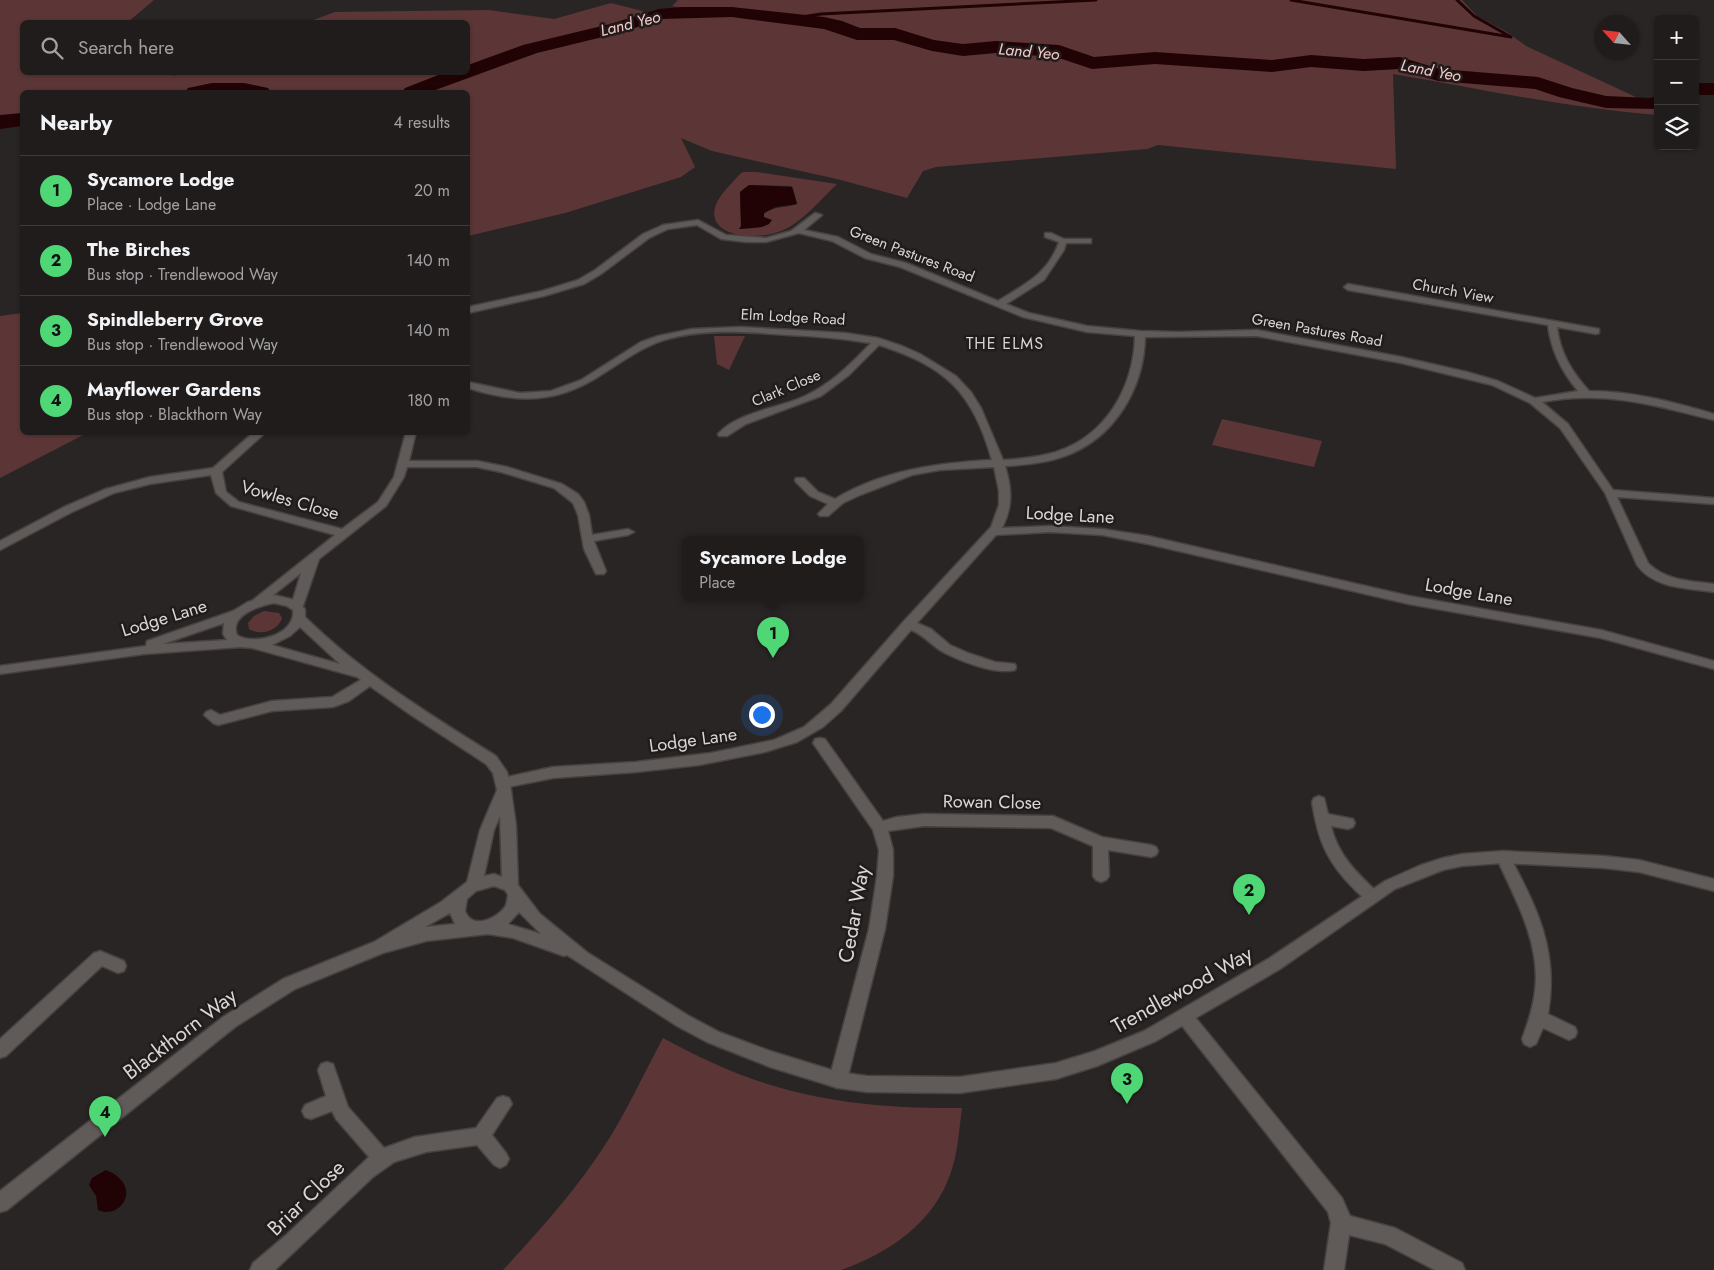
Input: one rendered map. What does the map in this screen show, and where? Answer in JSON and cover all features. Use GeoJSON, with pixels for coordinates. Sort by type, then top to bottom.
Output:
{"type":"FeatureCollection","features":[{"type":"Feature","properties":{"kind":"street"},"geometry":{"type":"LineString","coordinates":[[470,312],[581,282],[598,272],[650,233],[672,225],[700,223],[720,236],[746,240],[777,239],[799,231],[818,215]]}},
{"type":"Feature","properties":{"kind":"street","name":"Green Pastures Road"},"geometry":{"type":"LineString","coordinates":[[799,231],[835,239],[864,254],[909,267],[1026,315],[1052,322],[1087,329],[1140,334],[1179,336],[1261,333],[1467,375],[1495,383],[1534,401],[1564,426],[1610,493],[1643,565],[1648,571],[1667,580],[1714,588]]}},
{"type":"Feature","properties":{"kind":"street"},"geometry":{"type":"LineString","coordinates":[[1048,235],[1063,241],[1088,240]]}},
{"type":"Feature","properties":{"kind":"street"},"geometry":{"type":"LineString","coordinates":[[999,304],[1041,278],[1060,250],[1063,241]]}},
{"type":"Feature","properties":{"kind":"street","name":"Church View"},"geometry":{"type":"LineString","coordinates":[[1348,287],[1596,331]]}},
{"type":"Feature","properties":{"kind":"street"},"geometry":{"type":"LineString","coordinates":[[1552,324],[1554,344],[1559,357],[1585,393]]}},
{"type":"Feature","properties":{"kind":"street","name":"Elm Lodge Road"},"geometry":{"type":"LineString","coordinates":[[470,386],[523,396],[540,397],[557,394],[590,379],[636,348],[659,338],[689,332],[753,330],[848,336],[878,341],[910,352],[957,382],[968,395],[982,419],[1005,482],[1006,504],[1004,513],[994,532]]}},
{"type":"Feature","properties":{"kind":"street"},"geometry":{"type":"LineString","coordinates":[[824,514],[834,503],[877,484],[917,471],[950,466],[1038,461],[1055,457],[1084,442],[1101,430],[1118,409],[1132,385],[1139,366],[1140,334]]}},
{"type":"Feature","properties":{"kind":"street","name":"Clark Close"},"geometry":{"type":"LineString","coordinates":[[723,434],[737,424],[776,411],[824,390],[843,376],[878,341]]}},
{"type":"Feature","properties":{"kind":"street"},"geometry":{"type":"LineString","coordinates":[[1534,401],[1554,396],[1610,393],[1643,398],[1714,417]]}},
{"type":"Feature","properties":{"kind":"street","name":"Clark Close"},"geometry":{"type":"LineString","coordinates":[[738,411],[747,420]]}},
{"type":"Feature","properties":{"kind":"street","name":"Vowles Close"},"geometry":{"type":"LineString","coordinates":[[257,435],[216,471],[221,493],[235,504],[345,534]]}},
{"type":"Feature","properties":{"kind":"street"},"geometry":{"type":"LineString","coordinates":[[254,604],[382,504],[393,489],[404,464],[410,435]]}},
{"type":"Feature","properties":{"kind":"street"},"geometry":{"type":"LineString","coordinates":[[404,464],[477,464],[503,469],[558,486],[573,494],[579,502],[584,515],[587,539],[600,571]]}},
{"type":"Feature","properties":{"kind":"street"},"geometry":{"type":"LineString","coordinates":[[0,546],[86,501],[112,491],[156,479],[216,471]]}},
{"type":"Feature","properties":{"kind":"street"},"geometry":{"type":"LineString","coordinates":[[800,480],[814,494],[834,503]]}},
{"type":"Feature","properties":{"kind":"street"},"geometry":{"type":"LineString","coordinates":[[1610,493],[1714,501]]}},
{"type":"Feature","properties":{"kind":"street","name":"Lodge Lane"},"geometry":{"type":"LineString","coordinates":[[298,612],[332,651],[365,677],[491,760],[500,772],[504,788],[546,772],[638,767],[701,759],[784,743],[810,730],[836,707],[908,624],[994,532],[1050,529],[1102,532],[1409,600],[1602,634],[1714,666]]}},
{"type":"Feature","properties":{"kind":"street"},"geometry":{"type":"LineString","coordinates":[[587,539],[628,532]]}},
{"type":"Feature","properties":{"kind":"street"},"geometry":{"type":"LineString","coordinates":[[298,612],[283,600],[264,600],[236,614],[230,621],[228,634],[232,639],[244,644],[271,642],[290,632],[298,612],[310,565],[322,551]]}},
{"type":"Feature","properties":{"kind":"street","name":"Lodge Lane"},"geometry":{"type":"LineString","coordinates":[[102,655],[178,636],[236,614]]}},
{"type":"Feature","properties":{"kind":"street"},"geometry":{"type":"LineString","coordinates":[[908,624],[930,634],[949,650],[989,659],[1010,667]]}},
{"type":"Feature","properties":{"kind":"street","name":"Lodge Lane"},"geometry":{"type":"LineString","coordinates":[[0,670],[102,655],[244,644],[289,653],[365,677]]}},
{"type":"Feature","properties":{"kind":"street"},"geometry":{"type":"LineString","coordinates":[[211,714],[218,720],[264,708],[333,702],[344,698],[365,677]]}},
{"type":"Feature","properties":{"kind":"street","name":"Cedar Way"},"geometry":{"type":"LineString","coordinates":[[820,742],[880,828],[886,850],[885,876],[877,929],[838,1080]]}},
{"type":"Feature","properties":{"kind":"street"},"geometry":{"type":"LineString","coordinates":[[504,788],[487,830],[468,889],[456,908],[458,915],[462,922],[513,932],[582,958]]}},
{"type":"Feature","properties":{"kind":"street"},"geometry":{"type":"LineString","coordinates":[[380,947],[426,934],[482,927],[506,918],[513,909],[513,891],[509,826],[504,788]]}},
{"type":"Feature","properties":{"kind":"street"},"geometry":{"type":"LineString","coordinates":[[1319,802],[1327,844],[1335,859],[1372,896]]}},
{"type":"Feature","properties":{"kind":"street","name":"Rowan Close"},"geometry":{"type":"LineString","coordinates":[[880,828],[897,823],[924,820],[1052,822],[1100,843],[1151,851]]}},
{"type":"Feature","properties":{"kind":"street"},"geometry":{"type":"LineString","coordinates":[[1322,820],[1348,823]]}},
{"type":"Feature","properties":{"kind":"street"},"geometry":{"type":"LineString","coordinates":[[1100,843],[1101,876]]}},
{"type":"Feature","properties":{"kind":"street"},"geometry":{"type":"LineString","coordinates":[[1502,857],[1533,920],[1541,945],[1543,985],[1538,1017],[1530,1039]]}},
{"type":"Feature","properties":{"kind":"street","name":"Trendlewood Way"},"geometry":{"type":"LineString","coordinates":[[582,958],[683,1021],[713,1037],[770,1059],[838,1080],[867,1084],[960,1085],[1056,1071],[1097,1058],[1150,1036],[1274,964],[1390,885],[1442,864],[1462,860],[1502,857],[1571,859],[1639,866],[1714,885]]}},
{"type":"Feature","properties":{"kind":"street"},"geometry":{"type":"LineString","coordinates":[[380,947],[446,907],[468,889],[494,880],[513,891],[534,919],[582,958]]}},
{"type":"Feature","properties":{"kind":"street","name":"Blackthorn Way"},"geometry":{"type":"LineString","coordinates":[[0,1202],[229,1022],[289,984],[380,947]]}},
{"type":"Feature","properties":{"kind":"street"},"geometry":{"type":"LineString","coordinates":[[0,1050],[100,958],[118,966]]}},
{"type":"Feature","properties":{"kind":"street"},"geometry":{"type":"LineString","coordinates":[[1185,1017],[1340,1213],[1342,1223],[1334,1270]]}},
{"type":"Feature","properties":{"kind":"street"},"geometry":{"type":"LineString","coordinates":[[1538,1017],[1569,1032]]}},
{"type":"Feature","properties":{"kind":"street"},"geometry":{"type":"LineString","coordinates":[[327,1070],[342,1113],[382,1159]]}},
{"type":"Feature","properties":{"kind":"street"},"geometry":{"type":"LineString","coordinates":[[311,1111],[336,1100]]}},
{"type":"Feature","properties":{"kind":"street"},"geometry":{"type":"LineString","coordinates":[[500,1158],[481,1136],[503,1104]]}},
{"type":"Feature","properties":{"kind":"street","name":"Briar Close"},"geometry":{"type":"LineString","coordinates":[[260,1270],[286,1250],[382,1159],[396,1152],[419,1145],[481,1136]]}},
{"type":"Feature","properties":{"kind":"street"},"geometry":{"type":"LineString","coordinates":[[1342,1223],[1388,1235],[1455,1270]]}},
{"type":"Feature","properties":{"kind":"shaded area"},"geometry":{"type":"Polygon","coordinates":[[[0,0],[154,0],[130,20],[20,20],[20,75],[174,76],[470,75],[470,20],[313,20],[335,12],[489,10],[554,19],[611,3],[654,14],[680,10],[682,8],[672,6],[678,0],[1462,0],[1477,16],[1507,32],[1526,46],[1654,105],[1654,115],[1624,112],[1525,98],[1393,74],[1396,169],[1158,145],[1147,149],[936,167],[923,171],[907,198],[841,180],[712,151],[681,138],[695,167],[681,177],[565,213],[470,236],[470,90],[259,90],[235,88],[216,90],[20,90],[20,119],[0,121],[0,0]]]}},
{"type":"Feature","properties":{"kind":"shaded area"},"geometry":{"type":"Polygon","coordinates":[[[757,172],[837,184],[804,217],[789,227],[766,235],[751,236],[725,230],[717,223],[714,213],[718,200],[741,173],[757,172]],[[749,185],[740,192],[740,229],[757,228],[769,224],[763,215],[767,212],[775,208],[797,204],[791,186],[749,185]]]}},
{"type":"Feature","properties":{"kind":"shaded area"},"geometry":{"type":"Polygon","coordinates":[[[749,185],[792,187],[797,204],[776,207],[764,213],[764,217],[772,220],[769,224],[762,227],[739,229],[741,226],[740,192],[749,185]]]}},
{"type":"Feature","properties":{"kind":"shaded area"},"geometry":{"type":"Polygon","coordinates":[[[20,313],[20,435],[83,435],[0,478],[0,316],[20,313]]]}},
{"type":"Feature","properties":{"kind":"shaded area"},"geometry":{"type":"Polygon","coordinates":[[[714,336],[745,336],[729,370],[717,364],[714,336]]]}},
{"type":"Feature","properties":{"kind":"shaded area"},"geometry":{"type":"Polygon","coordinates":[[[1222,419],[1322,441],[1314,467],[1212,445],[1222,419]]]}},
{"type":"Feature","properties":{"kind":"shaded area"},"geometry":{"type":"Polygon","coordinates":[[[264,611],[279,613],[282,618],[277,626],[264,632],[249,629],[248,623],[254,616],[264,611]]]}},
{"type":"Feature","properties":{"kind":"shaded area"},"geometry":{"type":"Polygon","coordinates":[[[663,1038],[731,1071],[760,1082],[797,1092],[867,1104],[915,1108],[962,1108],[955,1157],[943,1190],[933,1206],[908,1234],[876,1255],[841,1270],[503,1270],[558,1209],[607,1142],[663,1038]]]}},
{"type":"Feature","properties":{"kind":"shaded area"},"geometry":{"type":"Polygon","coordinates":[[[106,1170],[118,1176],[124,1184],[126,1192],[125,1200],[121,1206],[107,1212],[98,1210],[96,1196],[89,1185],[92,1178],[106,1170]]]}},
{"type":"Feature","properties":{"kind":"waterway"},"geometry":{"type":"LineString","coordinates":[[789,19],[821,14],[1096,0]]}},
{"type":"Feature","properties":{"kind":"waterway"},"geometry":{"type":"LineString","coordinates":[[1291,0],[1511,37],[1474,16],[1457,0]]}},
{"type":"Feature","properties":{"kind":"waterway","name":"Land Yeo"},"geometry":{"type":"LineString","coordinates":[[470,71],[530,49],[616,28],[659,14],[732,12],[824,23],[835,25],[857,34],[895,34],[932,45],[963,50],[996,47],[1059,51],[1092,63],[1155,58],[1272,66],[1311,61],[1364,65],[1400,63],[1438,75],[1538,83],[1566,93],[1606,102],[1654,103]]}},
{"type":"Feature","properties":{"kind":"waterway","name":"Land Yeo"},"geometry":{"type":"LineString","coordinates":[[417,90],[458,75]]}},
{"type":"Feature","properties":{"kind":"waterway","name":"Land Yeo"},"geometry":{"type":"LineString","coordinates":[[1699,89],[1714,89]]}},
{"type":"Feature","properties":{"kind":"waterway","name":"Land Yeo"},"geometry":{"type":"LineString","coordinates":[[212,90],[250,90]]}},
{"type":"Feature","properties":{"kind":"waterway","name":"Land Yeo"},"geometry":{"type":"LineString","coordinates":[[0,122],[20,120]]}},
{"type":"Feature","properties":{"kind":"place","name":"Sycamore Lodge"},"geometry":{"type":"Point","coordinates":[773,658]}},
{"type":"Feature","properties":{"kind":"place","name":"The Birches"},"geometry":{"type":"Point","coordinates":[1249,915]}},
{"type":"Feature","properties":{"kind":"place","name":"Spindleberry Grove"},"geometry":{"type":"Point","coordinates":[1127,1104]}},
{"type":"Feature","properties":{"kind":"place","name":"Mayflower Gardens"},"geometry":{"type":"Point","coordinates":[105,1137]}},
{"type":"Feature","properties":{"kind":"district","name":"THE ELMS"},"geometry":{"type":"Point","coordinates":[1005,343]}}]}
